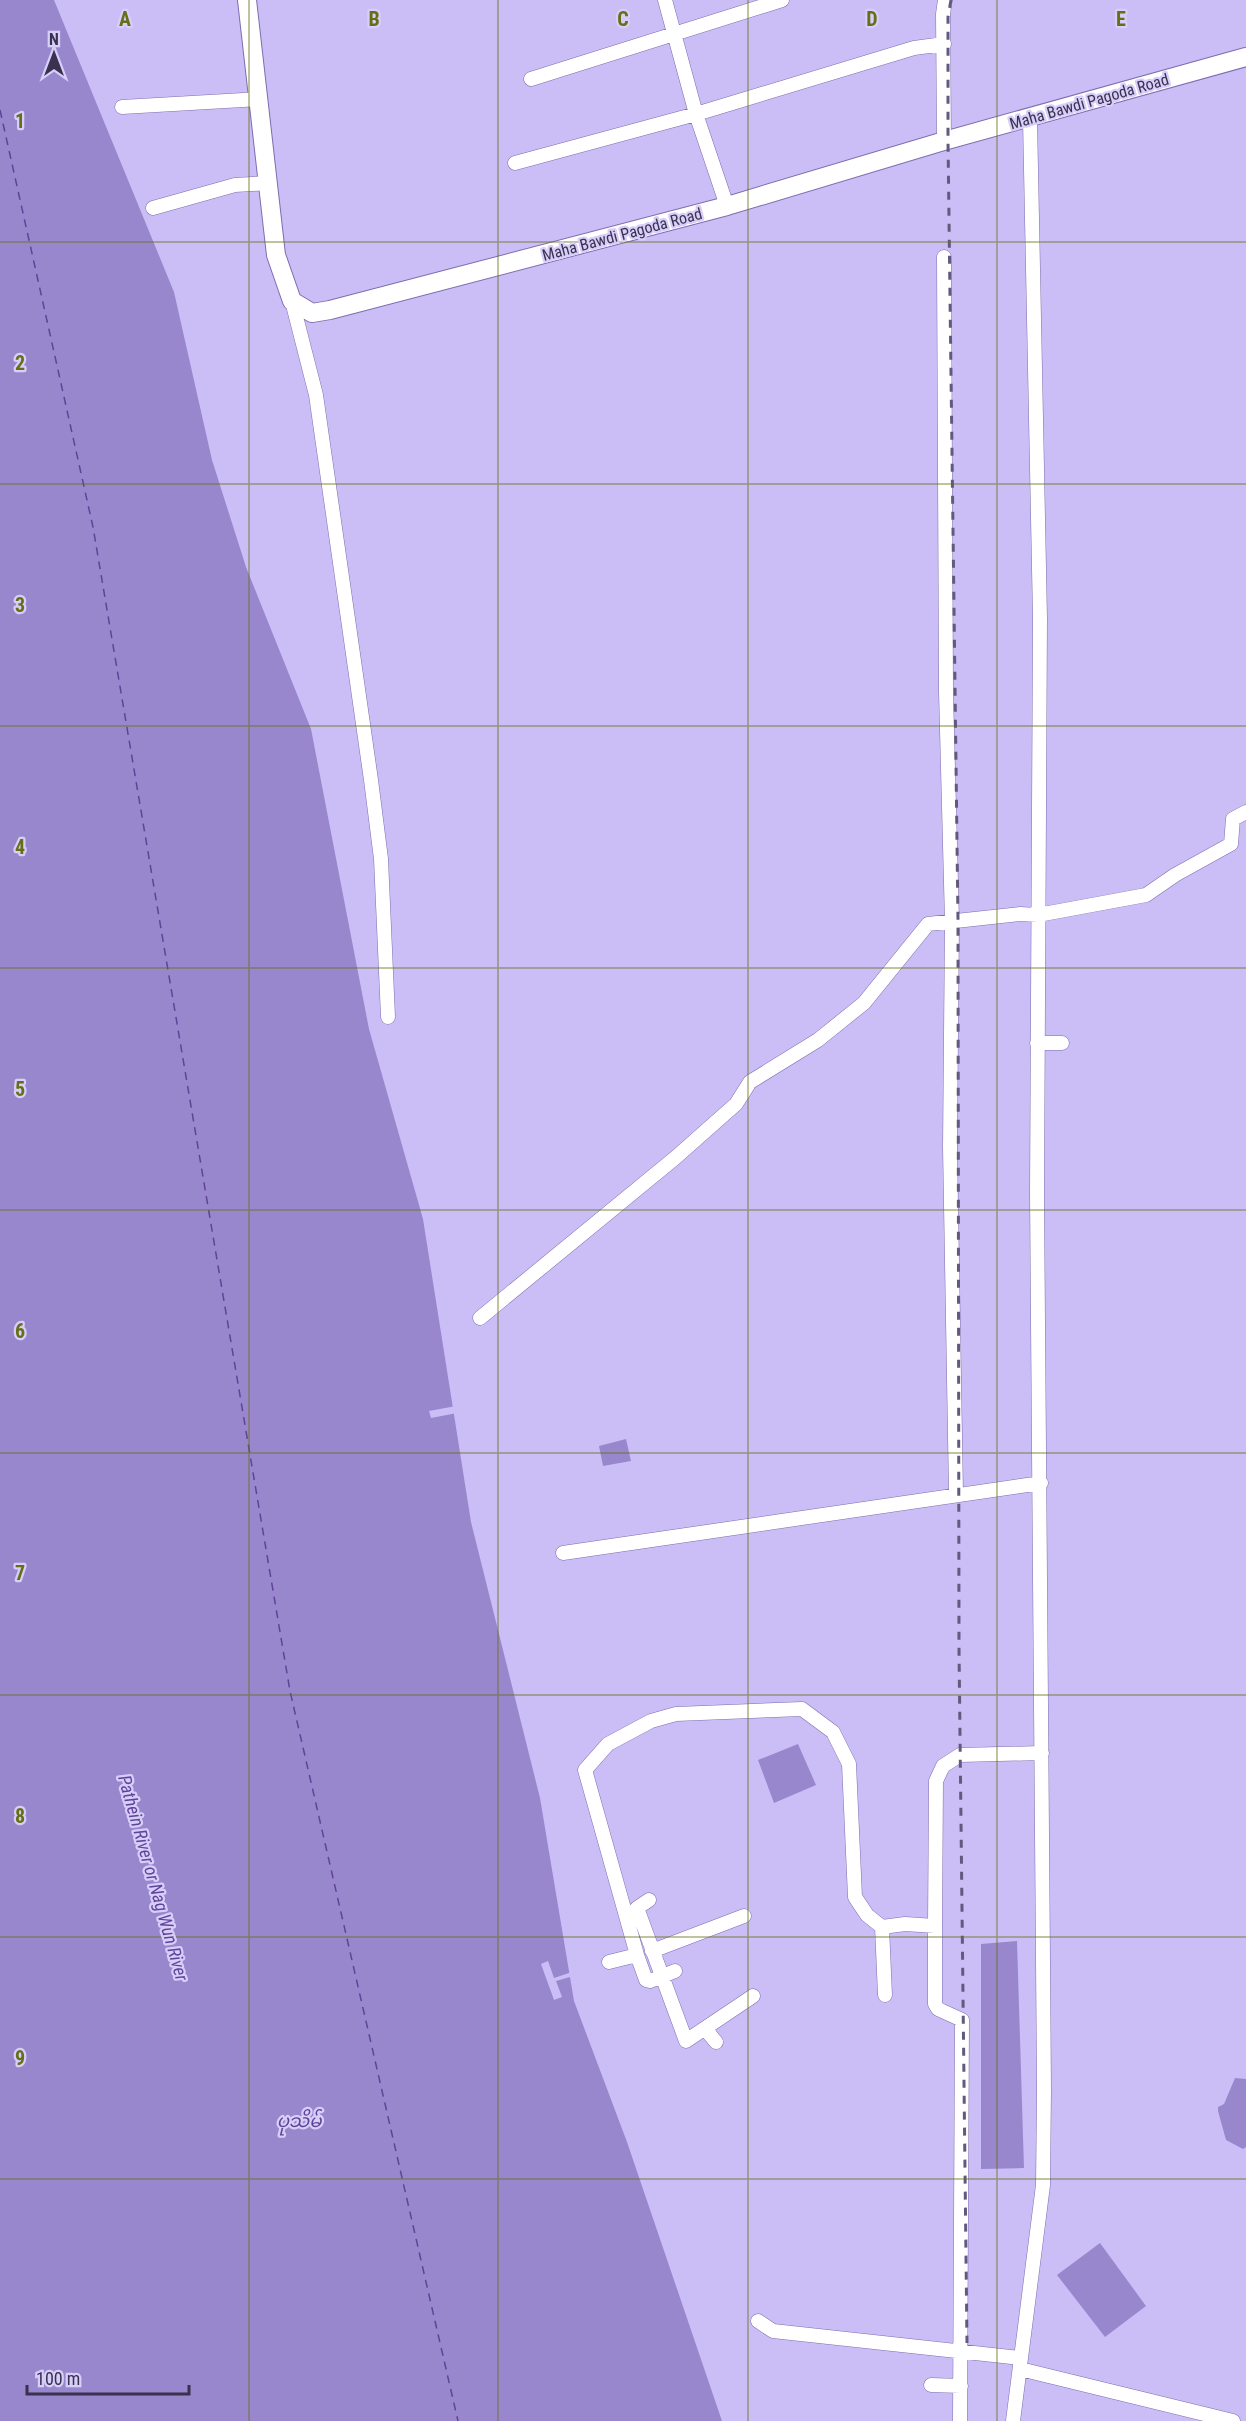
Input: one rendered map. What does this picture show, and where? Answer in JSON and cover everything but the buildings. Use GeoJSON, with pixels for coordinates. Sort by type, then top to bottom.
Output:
{"type":"FeatureCollection","features":[{"type":"Feature","properties":{"kind":"street"},"geometry":{"type":"LineString","coordinates":[[247,0],[276,255],[292,301],[316,395],[371,780],[381,859],[388,1017]]}},
{"type":"Feature","properties":{"kind":"street"},"geometry":{"type":"LineString","coordinates":[[665,0],[696,114],[727,206]]}},
{"type":"Feature","properties":{"kind":"street"},"geometry":{"type":"LineString","coordinates":[[531,79],[782,0]]}},
{"type":"Feature","properties":{"kind":"street"},"geometry":{"type":"LineString","coordinates":[[944,141],[945,0]]}},
{"type":"Feature","properties":{"kind":"street"},"geometry":{"type":"LineString","coordinates":[[515,163],[696,114],[914,48],[944,44]]}},
{"type":"Feature","properties":{"kind":"street","name":"Maha Bawdi Pagoda Road"},"geometry":{"type":"LineString","coordinates":[[292,301],[312,313],[330,310],[727,206],[944,141],[1246,57]]}},
{"type":"Feature","properties":{"kind":"street"},"geometry":{"type":"LineString","coordinates":[[122,107],[259,99]]}},
{"type":"Feature","properties":{"kind":"street"},"geometry":{"type":"LineString","coordinates":[[1013,2421],[1043,2185],[1037,1043],[1040,618],[1030,118]]}},
{"type":"Feature","properties":{"kind":"street"},"geometry":{"type":"LineString","coordinates":[[153,208],[235,185],[269,183]]}},
{"type":"Feature","properties":{"kind":"street"},"geometry":{"type":"LineString","coordinates":[[944,257],[946,692],[952,921],[950,1147],[956,1494]]}},
{"type":"Feature","properties":{"kind":"street"},"geometry":{"type":"LineString","coordinates":[[480,1318],[675,1158],[736,1104],[750,1082],[818,1040],[864,1003],[928,924],[1020,914],[1038,915],[1146,895],[1175,875],[1231,844],[1233,819],[1246,812]]}},
{"type":"Feature","properties":{"kind":"street"},"geometry":{"type":"LineString","coordinates":[[1037,1043],[1062,1043]]}},
{"type":"Feature","properties":{"kind":"street"},"geometry":{"type":"LineString","coordinates":[[563,1553],[731,1530],[956,1494],[1041,1484]]}},
{"type":"Feature","properties":{"kind":"street"},"geometry":{"type":"LineString","coordinates":[[675,1971],[650,1981],[646,1980],[585,1770],[608,1744],[651,1721],[676,1714],[802,1709],[833,1732],[849,1764],[855,1897],[867,1915],[882,1927],[905,1924],[935,1926]]}},
{"type":"Feature","properties":{"kind":"street"},"geometry":{"type":"LineString","coordinates":[[960,2421],[962,2020],[938,2009],[935,2004],[936,1781],[943,1766],[960,1755],[1042,1753]]}},
{"type":"Feature","properties":{"kind":"street"},"geometry":{"type":"LineString","coordinates":[[649,1900],[637,1908],[686,2041],[706,2030],[753,1996]]}},
{"type":"Feature","properties":{"kind":"street"},"geometry":{"type":"LineString","coordinates":[[652,1951],[744,1916]]}},
{"type":"Feature","properties":{"kind":"street"},"geometry":{"type":"LineString","coordinates":[[882,1927],[885,1995]]}},
{"type":"Feature","properties":{"kind":"street"},"geometry":{"type":"LineString","coordinates":[[609,1962],[637,1955]]}},
{"type":"Feature","properties":{"kind":"street"},"geometry":{"type":"LineString","coordinates":[[706,2030],[716,2042]]}},
{"type":"Feature","properties":{"kind":"street"},"geometry":{"type":"LineString","coordinates":[[758,2321],[773,2331],[923,2352],[962,2351],[1020,2364],[1233,2421]]}},
{"type":"Feature","properties":{"kind":"street"},"geometry":{"type":"LineString","coordinates":[[931,2385],[961,2386]]}},
{"type":"Feature","properties":{"kind":"water","name":"ပုသိမ်"},"geometry":{"type":"Polygon","coordinates":[[[0,0],[54,0],[174,292],[212,460],[246,567],[311,729],[369,1029],[423,1219],[471,1522],[540,1798],[574,2001],[627,2142],[722,2421],[0,2421],[0,0]]]}},
{"type":"Feature","properties":{"kind":"water"},"geometry":{"type":"Polygon","coordinates":[[[626,1439],[631,1461],[603,1466],[599,1446],[626,1439]]]}},
{"type":"Feature","properties":{"kind":"water"},"geometry":{"type":"Polygon","coordinates":[[[798,1744],[816,1785],[774,1803],[758,1760],[798,1744]]]}},
{"type":"Feature","properties":{"kind":"water"},"geometry":{"type":"Polygon","coordinates":[[[1017,1941],[1024,2168],[981,2169],[981,1944],[1017,1941]]]}},
{"type":"Feature","properties":{"kind":"water"},"geometry":{"type":"Polygon","coordinates":[[[1235,2078],[1246,2079],[1246,2147],[1243,2149],[1226,2140],[1218,2111],[1218,2107],[1224,2104],[1235,2078]]]}},
{"type":"Feature","properties":{"kind":"water"},"geometry":{"type":"Polygon","coordinates":[[[1100,2243],[1146,2306],[1105,2337],[1057,2275],[1100,2243]]]}},
{"type":"Feature","properties":{"kind":"pier"},"geometry":{"type":"Polygon","coordinates":[[[456,1406],[457,1413],[431,1418],[429,1411],[456,1406]]]}},
{"type":"Feature","properties":{"kind":"pier"},"geometry":{"type":"Polygon","coordinates":[[[548,1961],[554,1978],[572,1972],[573,1978],[556,1981],[562,1997],[554,2000],[541,1964],[548,1961]]]}},
{"type":"Feature","properties":{"kind":"ferry route"},"geometry":{"type":"LineString","coordinates":[[0,110],[93,527],[290,1691],[458,2421]]}},
{"type":"Feature","properties":{"kind":"railway"},"geometry":{"type":"LineString","coordinates":[[951,0],[948,17],[948,140],[958,920],[959,1648],[967,2343]]}},
{"type":"Feature","properties":{"kind":"water label","name":"Pathein River or Nag Wun River"},"geometry":{"type":"Point","coordinates":[153,1878]}}]}
